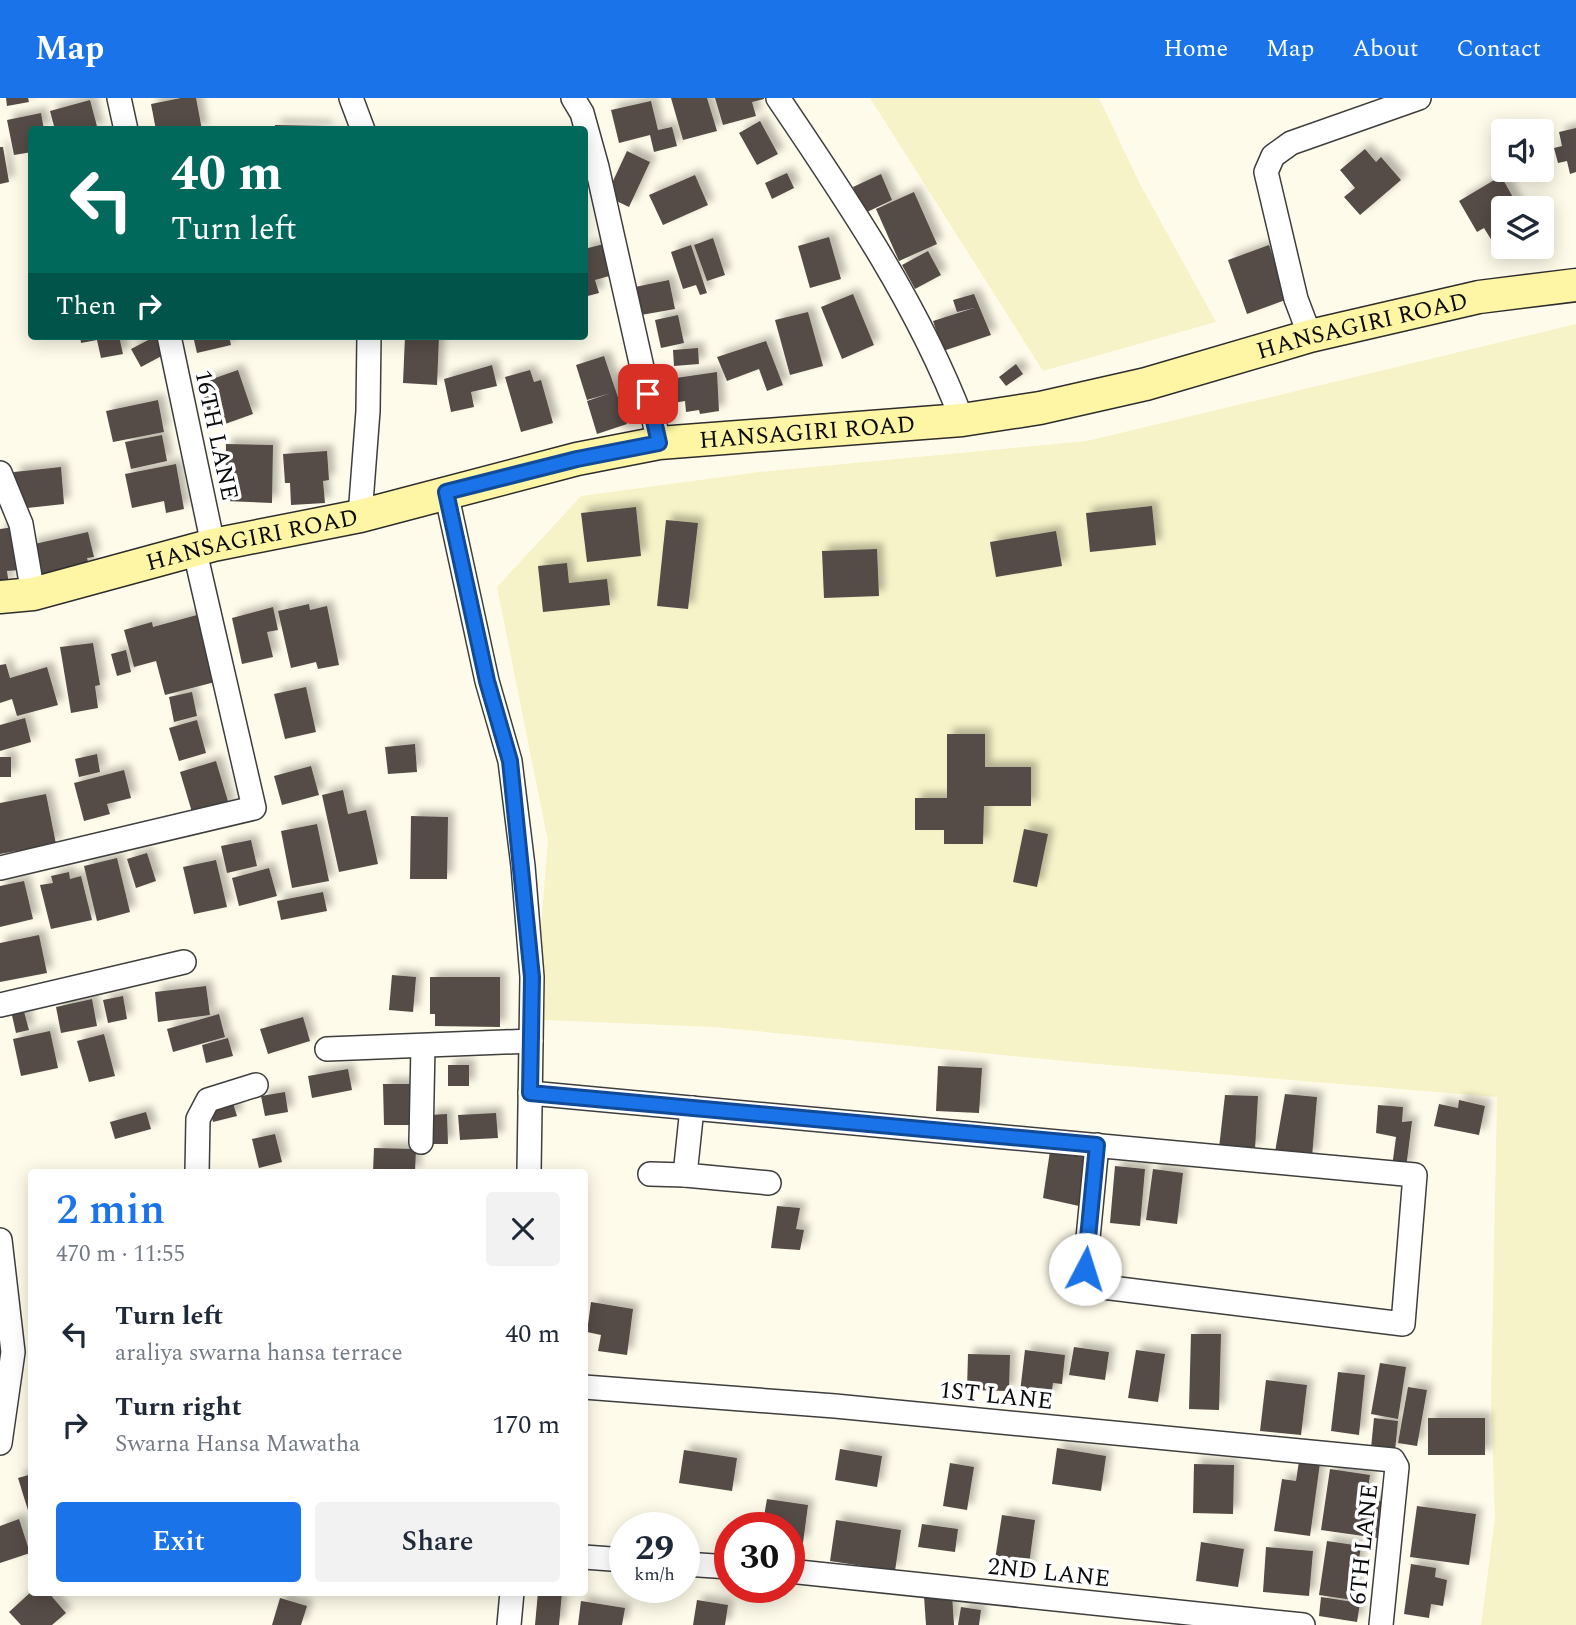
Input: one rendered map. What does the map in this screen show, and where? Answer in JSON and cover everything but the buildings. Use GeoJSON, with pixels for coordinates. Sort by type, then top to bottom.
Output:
{"type":"FeatureCollection","features":[{"type":"Feature","properties":{"kind":"street"},"geometry":{"type":"LineString","coordinates":[[120,98],[125,126]]}},
{"type":"Feature","properties":{"kind":"street"},"geometry":{"type":"LineString","coordinates":[[351,98],[362,126]]}},
{"type":"Feature","properties":{"kind":"street"},"geometry":{"type":"LineString","coordinates":[[573,98],[586,126]]}},
{"type":"Feature","properties":{"kind":"street"},"geometry":{"type":"LineString","coordinates":[[778,98],[869,235],[943,370],[962,420]]}},
{"type":"Feature","properties":{"kind":"street"},"geometry":{"type":"LineString","coordinates":[[1310,336],[1296,299],[1266,172],[1273,156],[1291,143],[1419,98]]}},
{"type":"Feature","properties":{"kind":"street"},"geometry":{"type":"LineString","coordinates":[[588,135],[659,443]]}},
{"type":"Feature","properties":{"kind":"street","name":"HANSAGIRI ROAD"},"geometry":{"type":"LineString","coordinates":[[0,597],[33,594],[204,548],[360,516],[577,459],[659,443],[962,420],[1040,408],[1146,384],[1310,336],[1479,297],[1576,285]]}},
{"type":"Feature","properties":{"kind":"street","name":"16TH LANE"},"geometry":{"type":"LineString","coordinates":[[0,868],[254,808],[204,548],[170,340]]}},
{"type":"Feature","properties":{"kind":"street"},"geometry":{"type":"LineString","coordinates":[[360,516],[368,411],[369,340]]}},
{"type":"Feature","properties":{"kind":"street"},"geometry":{"type":"LineString","coordinates":[[0,473],[21,524],[33,594]]}},
{"type":"Feature","properties":{"kind":"street"},"geometry":{"type":"LineString","coordinates":[[446,492],[487,681],[510,761],[532,977],[529,1169]]}},
{"type":"Feature","properties":{"kind":"street"},"geometry":{"type":"LineString","coordinates":[[0,1005],[184,962]]}},
{"type":"Feature","properties":{"kind":"street"},"geometry":{"type":"LineString","coordinates":[[327,1049],[531,1041]]}},
{"type":"Feature","properties":{"kind":"street"},"geometry":{"type":"LineString","coordinates":[[421,1142],[423,1046]]}},
{"type":"Feature","properties":{"kind":"street"},"geometry":{"type":"LineString","coordinates":[[197,1169],[198,1119],[208,1100],[256,1085]]}},
{"type":"Feature","properties":{"kind":"street"},"geometry":{"type":"LineString","coordinates":[[530,1093],[1097,1145],[1415,1175],[1403,1324],[1117,1289],[1091,1281],[1085,1269],[1097,1145]]}},
{"type":"Feature","properties":{"kind":"street"},"geometry":{"type":"LineString","coordinates":[[684,1175],[692,1108]]}},
{"type":"Feature","properties":{"kind":"street"},"geometry":{"type":"LineString","coordinates":[[650,1174],[769,1183]]}},
{"type":"Feature","properties":{"kind":"street"},"geometry":{"type":"LineString","coordinates":[[0,1240],[22,1351],[0,1443]]}},
{"type":"Feature","properties":{"kind":"street","name":"1ST LANE"},"geometry":{"type":"LineString","coordinates":[[588,1387],[849,1407],[1393,1460],[1397,1468]]}},
{"type":"Feature","properties":{"kind":"street","name":"6TH LANE"},"geometry":{"type":"LineString","coordinates":[[1381,1625],[1397,1468]]}},
{"type":"Feature","properties":{"kind":"street"},"geometry":{"type":"LineString","coordinates":[[588,1557],[609,1559]]}},
{"type":"Feature","properties":{"kind":"street","name":"2ND LANE"},"geometry":{"type":"LineString","coordinates":[[805,1574],[1303,1625]]}},
{"type":"Feature","properties":{"kind":"street"},"geometry":{"type":"LineString","coordinates":[[509,1625],[512,1596]]}},
{"type":"Feature","properties":{"kind":"shaded area"},"geometry":{"type":"Polygon","coordinates":[[[870,98],[1099,98],[1140,184],[1216,322],[1043,371],[870,98]]]}},
{"type":"Feature","properties":{"kind":"shaded area"},"geometry":{"type":"Polygon","coordinates":[[[1576,324],[1576,1625],[1481,1625],[1495,1518],[1491,1405],[1497,1097],[1086,1063],[714,1027],[544,1020],[539,950],[548,841],[497,587],[581,496],[759,472],[1087,441],[1576,324]]]}},
{"type":"Feature","properties":{"kind":"route"},"geometry":{"type":"LineString","coordinates":[[648,394],[659,443],[577,459],[446,492],[487,681],[510,761],[523,866],[532,977],[530,1093],[1097,1145],[1085,1269]]}}]}
